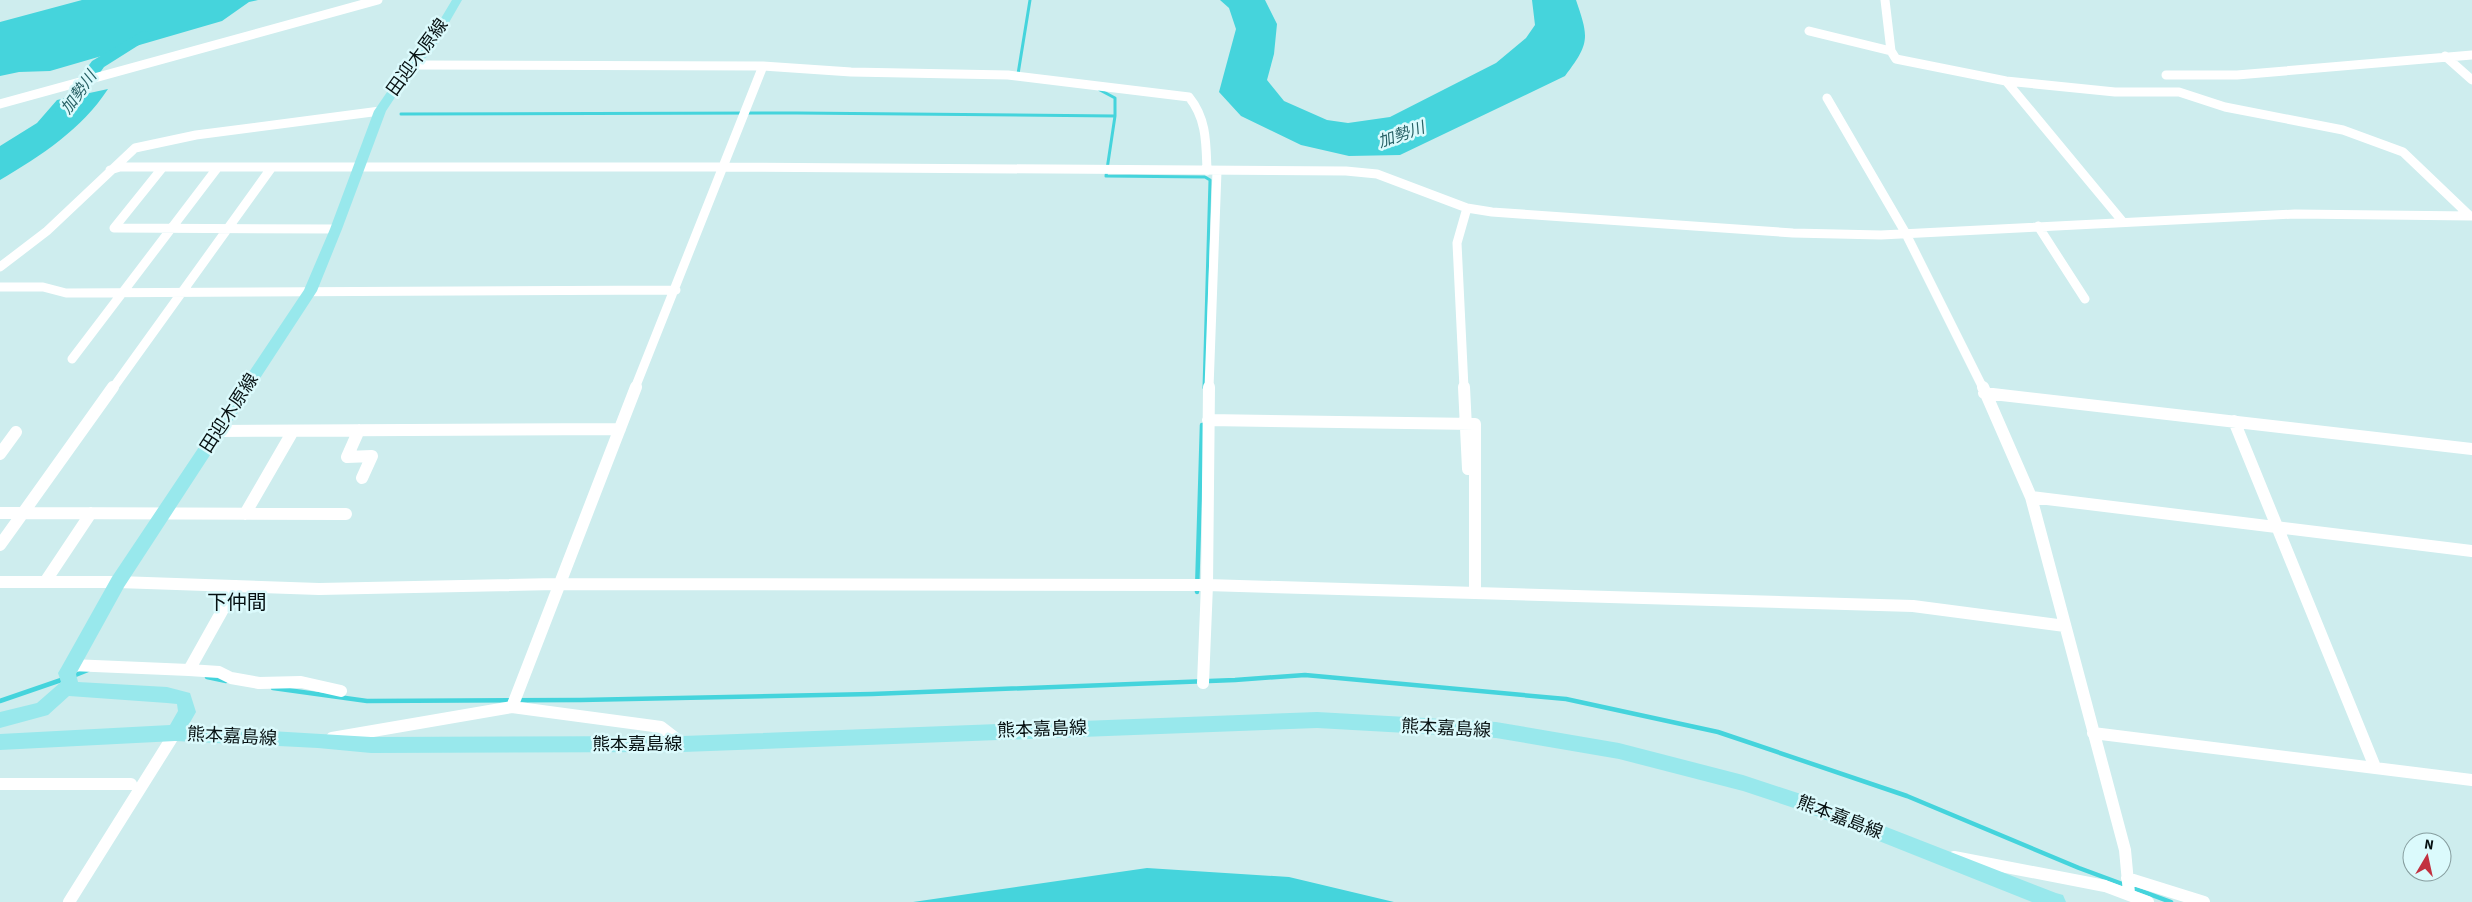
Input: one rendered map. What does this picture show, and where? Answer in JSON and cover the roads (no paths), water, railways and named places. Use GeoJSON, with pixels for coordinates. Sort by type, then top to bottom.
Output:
{"type":"FeatureCollection","features":[{"type":"Feature","properties":{"kind":"main road","name":"田迎木原線"},"geometry":{"type":"LineString","coordinates":[[0,720],[42,710],[69,674],[118,582],[310,291],[360,168],[380,112],[411,65],[426,52],[457,0]]}},
{"type":"Feature","properties":{"kind":"main road"},"geometry":{"type":"LineString","coordinates":[[69,674],[71,688],[184,698],[187,712],[175,733]]}},
{"type":"Feature","properties":{"kind":"main road","name":"熊本嘉島線"},"geometry":{"type":"LineString","coordinates":[[0,742],[175,733],[318,740],[371,745],[683,744],[1317,720],[1496,730],[1619,751],[1743,783],[1807,804],[2056,902]]}},
{"type":"Feature","properties":{"kind":"street"},"geometry":{"type":"LineString","coordinates":[[0,104],[378,0]]}},
{"type":"Feature","properties":{"kind":"street"},"geometry":{"type":"LineString","coordinates":[[1885,0],[1891,51],[1896,60],[2006,81],[2115,92],[2179,92],[2225,107],[2343,130],[2403,152],[2471,216]]}},
{"type":"Feature","properties":{"kind":"street"},"geometry":{"type":"LineString","coordinates":[[1810,31],[1891,51]]}},
{"type":"Feature","properties":{"kind":"street"},"geometry":{"type":"LineString","coordinates":[[2179,92],[2166,75],[2237,75],[2472,55]]}},
{"type":"Feature","properties":{"kind":"street"},"geometry":{"type":"LineString","coordinates":[[2445,56],[2472,80]]}},
{"type":"Feature","properties":{"kind":"street"},"geometry":{"type":"LineString","coordinates":[[411,65],[763,66],[851,72],[1008,75],[1189,97],[1193,101],[1206,131],[1212,171],[1207,585],[1203,683]]}},
{"type":"Feature","properties":{"kind":"street"},"geometry":{"type":"LineString","coordinates":[[512,708],[556,584],[676,290],[763,66]]}},
{"type":"Feature","properties":{"kind":"street"},"geometry":{"type":"LineString","coordinates":[[2006,81],[2123,222]]}},
{"type":"Feature","properties":{"kind":"street"},"geometry":{"type":"LineString","coordinates":[[1827,98],[1905,232],[1978,377],[2019,466],[2031,497],[2125,850],[2129,893]]}},
{"type":"Feature","properties":{"kind":"street"},"geometry":{"type":"LineString","coordinates":[[0,267],[47,231],[135,148],[205,133],[336,115],[380,112]]}},
{"type":"Feature","properties":{"kind":"street"},"geometry":{"type":"LineString","coordinates":[[110,170],[120,167],[725,167],[1346,171],[1377,174],[1467,208],[1626,222],[1794,233],[1881,235],[1905,232],[2295,214],[2471,216]]}},
{"type":"Feature","properties":{"kind":"street"},"geometry":{"type":"LineString","coordinates":[[163,167],[114,228],[336,229]]}},
{"type":"Feature","properties":{"kind":"street"},"geometry":{"type":"LineString","coordinates":[[72,359],[218,167]]}},
{"type":"Feature","properties":{"kind":"street"},"geometry":{"type":"LineString","coordinates":[[0,545],[272,167]]}},
{"type":"Feature","properties":{"kind":"street"},"geometry":{"type":"LineString","coordinates":[[1466,423],[1458,244],[1467,208]]}},
{"type":"Feature","properties":{"kind":"street"},"geometry":{"type":"LineString","coordinates":[[2038,226],[2085,299]]}},
{"type":"Feature","properties":{"kind":"street"},"geometry":{"type":"LineString","coordinates":[[0,287],[43,287],[66,293],[676,290]]}},
{"type":"Feature","properties":{"kind":"street"},"geometry":{"type":"LineString","coordinates":[[1984,393],[2472,449]]}},
{"type":"Feature","properties":{"kind":"street"},"geometry":{"type":"LineString","coordinates":[[1208,420],[1475,424],[1475,593]]}},
{"type":"Feature","properties":{"kind":"street"},"geometry":{"type":"LineString","coordinates":[[2234,421],[2375,767]]}},
{"type":"Feature","properties":{"kind":"street"},"geometry":{"type":"LineString","coordinates":[[217,431],[620,429]]}},
{"type":"Feature","properties":{"kind":"street"},"geometry":{"type":"LineString","coordinates":[[360,430],[347,457],[372,456],[362,478]]}},
{"type":"Feature","properties":{"kind":"street"},"geometry":{"type":"LineString","coordinates":[[245,514],[293,431]]}},
{"type":"Feature","properties":{"kind":"street"},"geometry":{"type":"LineString","coordinates":[[0,454],[16,432]]}},
{"type":"Feature","properties":{"kind":"street"},"geometry":{"type":"LineString","coordinates":[[2031,497],[2277,529],[2472,551]]}},
{"type":"Feature","properties":{"kind":"street"},"geometry":{"type":"LineString","coordinates":[[0,513],[346,514]]}},
{"type":"Feature","properties":{"kind":"street"},"geometry":{"type":"LineString","coordinates":[[45,582],[92,513]]}},
{"type":"Feature","properties":{"kind":"street"},"geometry":{"type":"LineString","coordinates":[[0,582],[118,582],[319,589],[556,584],[1207,585],[1913,606],[2065,626]]}},
{"type":"Feature","properties":{"kind":"street"},"geometry":{"type":"LineString","coordinates":[[189,670],[236,586]]}},
{"type":"Feature","properties":{"kind":"street"},"geometry":{"type":"LineString","coordinates":[[69,674],[189,670],[219,672],[231,678],[260,683],[301,682],[341,691]]}},
{"type":"Feature","properties":{"kind":"street"},"geometry":{"type":"LineString","coordinates":[[318,740],[512,708],[661,727],[683,744]]}},
{"type":"Feature","properties":{"kind":"street"},"geometry":{"type":"LineString","coordinates":[[69,902],[175,733]]}},
{"type":"Feature","properties":{"kind":"street"},"geometry":{"type":"LineString","coordinates":[[2093,734],[2472,780]]}},
{"type":"Feature","properties":{"kind":"street"},"geometry":{"type":"LineString","coordinates":[[0,784],[131,784]]}},
{"type":"Feature","properties":{"kind":"street"},"geometry":{"type":"LineString","coordinates":[[1932,853],[1990,862],[2129,893],[2148,902]]}},
{"type":"Feature","properties":{"kind":"street"},"geometry":{"type":"LineString","coordinates":[[2128,878],[2204,902]]}},
{"type":"Feature","properties":{"kind":"water"},"geometry":{"type":"Polygon","coordinates":[[[82,0],[258,0],[249,2],[222,21],[50,71],[19,72],[0,76],[0,22],[82,0]]]}},
{"type":"Feature","properties":{"kind":"water"},"geometry":{"type":"Polygon","coordinates":[[[1220,0],[1265,0],[1277,24],[1274,54],[1267,80],[1284,101],[1327,120],[1348,123],[1390,117],[1496,63],[1526,38],[1535,25],[1532,0],[1576,0],[1583,23],[1585,40],[1579,56],[1565,76],[1400,155],[1349,156],[1301,145],[1241,116],[1219,92],[1236,29],[1229,8],[1220,0]]]}},
{"type":"Feature","properties":{"kind":"water"},"geometry":{"type":"Polygon","coordinates":[[[108,89],[86,117],[60,140],[0,180],[0,146],[37,123],[57,100],[108,89]]]}},
{"type":"Feature","properties":{"kind":"water"},"geometry":{"type":"Polygon","coordinates":[[[1147,868],[1289,877],[1394,902],[913,902],[1147,868]]]}},
{"type":"Feature","properties":{"kind":"waterway"},"geometry":{"type":"LineString","coordinates":[[1018,74],[1030,0]]}},
{"type":"Feature","properties":{"kind":"waterway","name":"加勢川"},"geometry":{"type":"LineString","coordinates":[[58,119],[98,64],[144,35]]}},
{"type":"Feature","properties":{"kind":"waterway"},"geometry":{"type":"LineString","coordinates":[[1100,90],[1115,98],[1115,116]]}},
{"type":"Feature","properties":{"kind":"waterway"},"geometry":{"type":"LineString","coordinates":[[401,114],[797,113],[1115,116]]}},
{"type":"Feature","properties":{"kind":"waterway"},"geometry":{"type":"LineString","coordinates":[[1115,116],[1106,176],[1205,177],[1210,180],[1204,388]]}},
{"type":"Feature","properties":{"kind":"waterway"},"geometry":{"type":"LineString","coordinates":[[1197,592],[1202,425]]}},
{"type":"Feature","properties":{"kind":"waterway"},"geometry":{"type":"LineString","coordinates":[[73,676],[88,670]]}},
{"type":"Feature","properties":{"kind":"waterway"},"geometry":{"type":"LineString","coordinates":[[273,688],[367,701],[581,700],[872,694],[1235,680],[1305,675],[1566,699],[1718,732],[1907,796],[2079,868],[2171,902]]}},
{"type":"Feature","properties":{"kind":"waterway"},"geometry":{"type":"LineString","coordinates":[[207,677],[226,681]]}},
{"type":"Feature","properties":{"kind":"waterway"},"geometry":{"type":"LineString","coordinates":[[0,701],[64,679]]}},
{"type":"Feature","properties":{"kind":"district","name":"下仲間"},"geometry":{"type":"Point","coordinates":[237,602]}}]}
